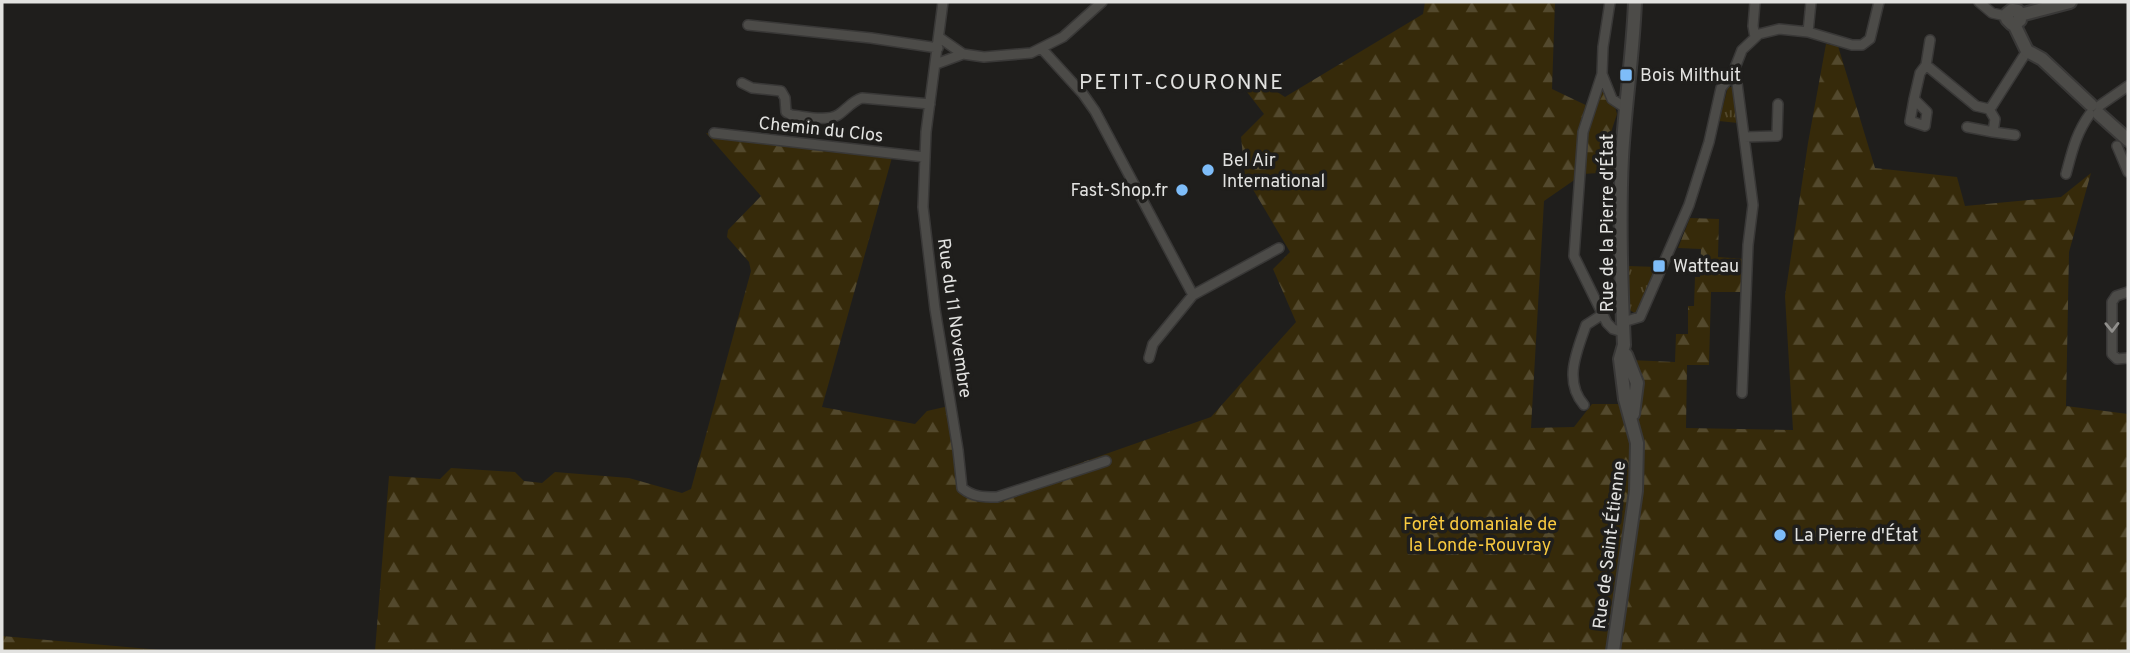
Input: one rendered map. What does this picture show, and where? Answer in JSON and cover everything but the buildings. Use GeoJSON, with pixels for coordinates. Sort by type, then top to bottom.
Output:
{"type":"FeatureCollection","features":[{"type":"Feature","properties":{"kind":"street","name":"Rue du 11 Novembre"},"geometry":{"type":"LineString","coordinates":[[943,2],[930,104],[923,206],[935,309],[962,488],[969,494],[997,497],[1106,461]]}},
{"type":"Feature","properties":{"kind":"street"},"geometry":{"type":"LineString","coordinates":[[748,25],[939,43],[963,54],[985,57],[1016,55],[1042,49],[1063,37],[1102,2]]}},
{"type":"Feature","properties":{"kind":"street"},"geometry":{"type":"LineString","coordinates":[[1610,2],[1602,74],[1583,132],[1574,256],[1603,314],[1613,329],[1623,333],[1640,317],[1678,235],[1709,142],[1721,88],[1732,73],[1742,50],[1755,37],[1779,29],[1808,32],[1858,46],[1868,41],[1871,35],[1879,2]]}},
{"type":"Feature","properties":{"kind":"street","name":"Rue de la Pierre d'État"},"geometry":{"type":"LineString","coordinates":[[1635,2],[1621,195],[1623,333],[1627,360],[1637,383],[1632,421],[1637,443]]}},
{"type":"Feature","properties":{"kind":"street"},"geometry":{"type":"LineString","coordinates":[[1755,2],[1755,37]]}},
{"type":"Feature","properties":{"kind":"street"},"geometry":{"type":"LineString","coordinates":[[1808,32],[1811,2]]}},
{"type":"Feature","properties":{"kind":"street"},"geometry":{"type":"LineString","coordinates":[[1979,2],[1992,13],[2013,19],[2070,2]]}},
{"type":"Feature","properties":{"kind":"street"},"geometry":{"type":"LineString","coordinates":[[2013,19],[2027,51],[2042,59],[2095,110],[2122,143],[2128,172]]}},
{"type":"Feature","properties":{"kind":"street"},"geometry":{"type":"LineString","coordinates":[[1914,99],[1920,73],[1926,65],[1930,40]]}},
{"type":"Feature","properties":{"kind":"street"},"geometry":{"type":"LineString","coordinates":[[1042,49],[1083,93],[1095,111],[1193,295]]}},
{"type":"Feature","properties":{"kind":"street"},"geometry":{"type":"LineString","coordinates":[[1989,109],[2027,51]]}},
{"type":"Feature","properties":{"kind":"street"},"geometry":{"type":"LineString","coordinates":[[936,64],[963,54]]}},
{"type":"Feature","properties":{"kind":"street"},"geometry":{"type":"LineString","coordinates":[[1926,65],[1976,106],[1989,109],[1995,119],[1993,132]]}},
{"type":"Feature","properties":{"kind":"street"},"geometry":{"type":"LineString","coordinates":[[1735,66],[1753,205],[1748,245],[1742,393]]}},
{"type":"Feature","properties":{"kind":"street"},"geometry":{"type":"LineString","coordinates":[[1602,74],[1612,99],[1627,109]]}},
{"type":"Feature","properties":{"kind":"street"},"geometry":{"type":"LineString","coordinates":[[742,83],[752,88],[781,91],[785,98],[786,112],[791,115],[830,118],[862,98],[930,104]]}},
{"type":"Feature","properties":{"kind":"street"},"geometry":{"type":"LineString","coordinates":[[2066,174],[2081,127],[2095,110],[2128,86]]}},
{"type":"Feature","properties":{"kind":"street"},"geometry":{"type":"LineString","coordinates":[[1744,137],[1777,136],[1777,104]]}},
{"type":"Feature","properties":{"kind":"street"},"geometry":{"type":"LineString","coordinates":[[1967,127],[2015,135]]}},
{"type":"Feature","properties":{"kind":"street","name":"Chemin du Clos"},"geometry":{"type":"LineString","coordinates":[[714,133],[925,157]]}},
{"type":"Feature","properties":{"kind":"street"},"geometry":{"type":"LineString","coordinates":[[1149,358],[1153,344],[1193,295],[1279,248]]}},
{"type":"Feature","properties":{"kind":"street"},"geometry":{"type":"LineString","coordinates":[[2128,292],[2116,296],[2112,302],[2112,354],[2117,359],[2128,358]]}},
{"type":"Feature","properties":{"kind":"street"},"geometry":{"type":"LineString","coordinates":[[1584,405],[1577,397],[1572,382],[1574,359],[1586,325],[1603,314]]}},
{"type":"Feature","properties":{"kind":"street","name":"Rue de Saint-Étienne"},"geometry":{"type":"LineString","coordinates":[[1614,651],[1636,491],[1637,443]]}},
{"type":"Feature","properties":{"kind":"green space","name":"Forêt domaniale de la Londe-Rouvray"},"geometry":{"type":"Polygon","coordinates":[[[1425,2],[1555,2],[1552,89],[1592,108],[1601,87],[1610,90],[1617,114],[1611,132],[1614,172],[1583,174],[1544,201],[1531,428],[1574,427],[1592,404],[1618,404],[1638,426],[1630,360],[1675,362],[1676,334],[1688,334],[1688,306],[1694,306],[1695,277],[1700,277],[1701,249],[1678,248],[1690,218],[1719,219],[1718,257],[1745,259],[1743,292],[1711,292],[1709,365],[1687,365],[1686,428],[1793,430],[1785,296],[1826,44],[1838,46],[1875,168],[1957,177],[1965,206],[2061,197],[2091,173],[2069,252],[2066,406],[2128,414],[2128,651],[375,651],[389,476],[440,479],[451,468],[515,472],[524,481],[542,483],[555,472],[629,478],[682,493],[691,489],[751,271],[749,262],[727,237],[728,230],[761,196],[706,133],[893,154],[822,407],[915,424],[927,411],[949,406],[960,485],[986,496],[1211,417],[1296,322],[1273,269],[1290,252],[1245,176],[1241,137],[1264,114],[1237,79],[1248,73],[1285,97],[1423,14],[1425,2]]]}},
{"type":"Feature","properties":{"kind":"green space"},"geometry":{"type":"Polygon","coordinates":[[[1728,87],[1734,90],[1738,123],[1719,121],[1728,87]]]}},
{"type":"Feature","properties":{"kind":"green space"},"geometry":{"type":"Polygon","coordinates":[[[1628,266],[1658,267],[1635,313],[1629,310],[1628,266]]]}},
{"type":"Feature","properties":{"kind":"green space"},"geometry":{"type":"Polygon","coordinates":[[[2,636],[172,651],[2,651],[2,636]]]}},
{"type":"Feature","properties":{"kind":"place","name":"Bois Milthuit"},"geometry":{"type":"Point","coordinates":[1626,75]}},
{"type":"Feature","properties":{"kind":"place","name":"Bel Air International"},"geometry":{"type":"Point","coordinates":[1208,170]}},
{"type":"Feature","properties":{"kind":"place","name":"Fast-Shop.fr"},"geometry":{"type":"Point","coordinates":[1182,190]}},
{"type":"Feature","properties":{"kind":"place","name":"Watteau"},"geometry":{"type":"Point","coordinates":[1659,266]}},
{"type":"Feature","properties":{"kind":"place","name":"La Pierre d'État"},"geometry":{"type":"Point","coordinates":[1780,535]}},
{"type":"Feature","properties":{"kind":"district","name":"PETIT-COURONNE"},"geometry":{"type":"Point","coordinates":[1182,82]}}]}
